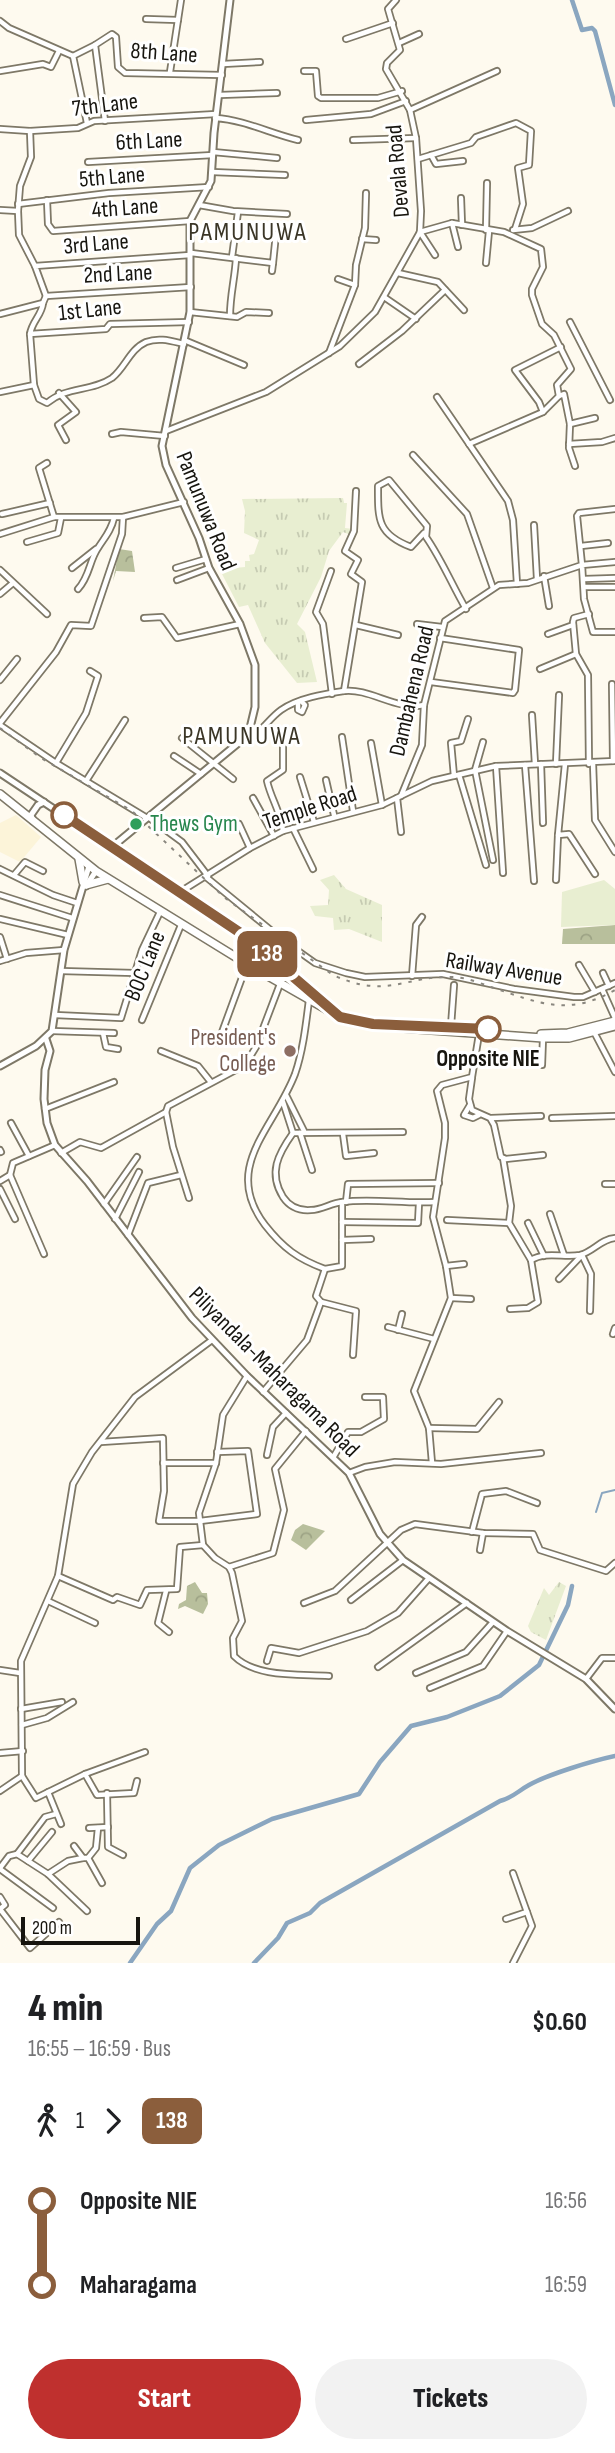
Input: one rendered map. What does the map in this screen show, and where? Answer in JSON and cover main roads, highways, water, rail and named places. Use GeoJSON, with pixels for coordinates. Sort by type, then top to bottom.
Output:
{"type":"FeatureCollection","features":[{"type":"Feature","properties":{"kind":"highway"},"geometry":{"type":"LineString","coordinates":[[0,794],[92,869],[181,925],[333,1013],[373,1024],[543,1036],[615,1026]]}},
{"type":"Feature","properties":{"kind":"highway"},"geometry":{"type":"LineString","coordinates":[[79,859],[84,885],[109,879]]}},
{"type":"Feature","properties":{"kind":"highway"},"geometry":{"type":"LineString","coordinates":[[593,1031],[615,1019]]}},
{"type":"Feature","properties":{"kind":"highway"},"geometry":{"type":"LineString","coordinates":[[373,1024],[451,1026],[480,1030]]}},
{"type":"Feature","properties":{"kind":"main road","name":"Pamunuwa Road"},"geometry":{"type":"LineString","coordinates":[[112,847],[242,740],[250,728],[255,707],[255,665],[240,624],[209,568],[163,454],[189,322],[190,221],[210,187],[230,0]]}},
{"type":"Feature","properties":{"kind":"main road"},"geometry":{"type":"LineString","coordinates":[[0,773],[248,938],[308,987],[333,1013]]}},
{"type":"Feature","properties":{"kind":"main road"},"geometry":{"type":"LineString","coordinates":[[34,824],[31,815],[38,805],[45,802]]}},
{"type":"Feature","properties":{"kind":"main road"},"geometry":{"type":"LineString","coordinates":[[0,1066],[46,1040],[52,1031],[64,950],[77,903],[92,869]]}},
{"type":"Feature","properties":{"kind":"main road"},"geometry":{"type":"LineString","coordinates":[[305,998],[308,987]]}},
{"type":"Feature","properties":{"kind":"main road","name":"Piliyandala-Maharagama Road"},"geometry":{"type":"LineString","coordinates":[[46,1040],[50,1051],[44,1078],[45,1109],[55,1145],[212,1340],[349,1473],[386,1543],[403,1560],[493,1622],[586,1679],[615,1709]]}},
{"type":"Feature","properties":{"kind":"main road"},"geometry":{"type":"LineString","coordinates":[[38,1045],[47,1060]]}},
{"type":"Feature","properties":{"kind":"waterway"},"geometry":{"type":"LineString","coordinates":[[572,0],[582,30],[592,28],[595,31],[615,105]]}},
{"type":"Feature","properties":{"kind":"waterway"},"geometry":{"type":"LineString","coordinates":[[596,1512],[602,1493],[615,1490]]}},
{"type":"Feature","properties":{"kind":"waterway"},"geometry":{"type":"LineString","coordinates":[[130,1963],[157,1924],[171,1911],[190,1868],[219,1845],[272,1819],[359,1794],[380,1762],[411,1726],[447,1717],[500,1696],[539,1665],[568,1605],[572,1586]]}},
{"type":"Feature","properties":{"kind":"waterway"},"geometry":{"type":"LineString","coordinates":[[254,1963],[278,1938],[287,1923],[310,1913],[320,1903],[529,1785],[571,1768],[615,1756]]}},
{"type":"Feature","properties":{"kind":"railway"},"geometry":{"type":"LineString","coordinates":[[0,728],[41,758],[132,811],[225,898],[333,975],[368,986],[396,985],[437,977],[460,978],[553,1005],[583,1003],[615,990]]}},
{"type":"Feature","properties":{"kind":"place","name":"Thews Gym"},"geometry":{"type":"Point","coordinates":[136,824]}},
{"type":"Feature","properties":{"kind":"place","name":"Opposite NIE"},"geometry":{"type":"Point","coordinates":[488,1029]}},
{"type":"Feature","properties":{"kind":"place","name":"President's College"},"geometry":{"type":"Point","coordinates":[290,1051]}},
{"type":"Feature","properties":{"kind":"district","name":"PAMUNUWA"},"geometry":{"type":"Point","coordinates":[248,232]}},
{"type":"Feature","properties":{"kind":"district","name":"PAMUNUWA"},"geometry":{"type":"Point","coordinates":[242,736]}}]}
